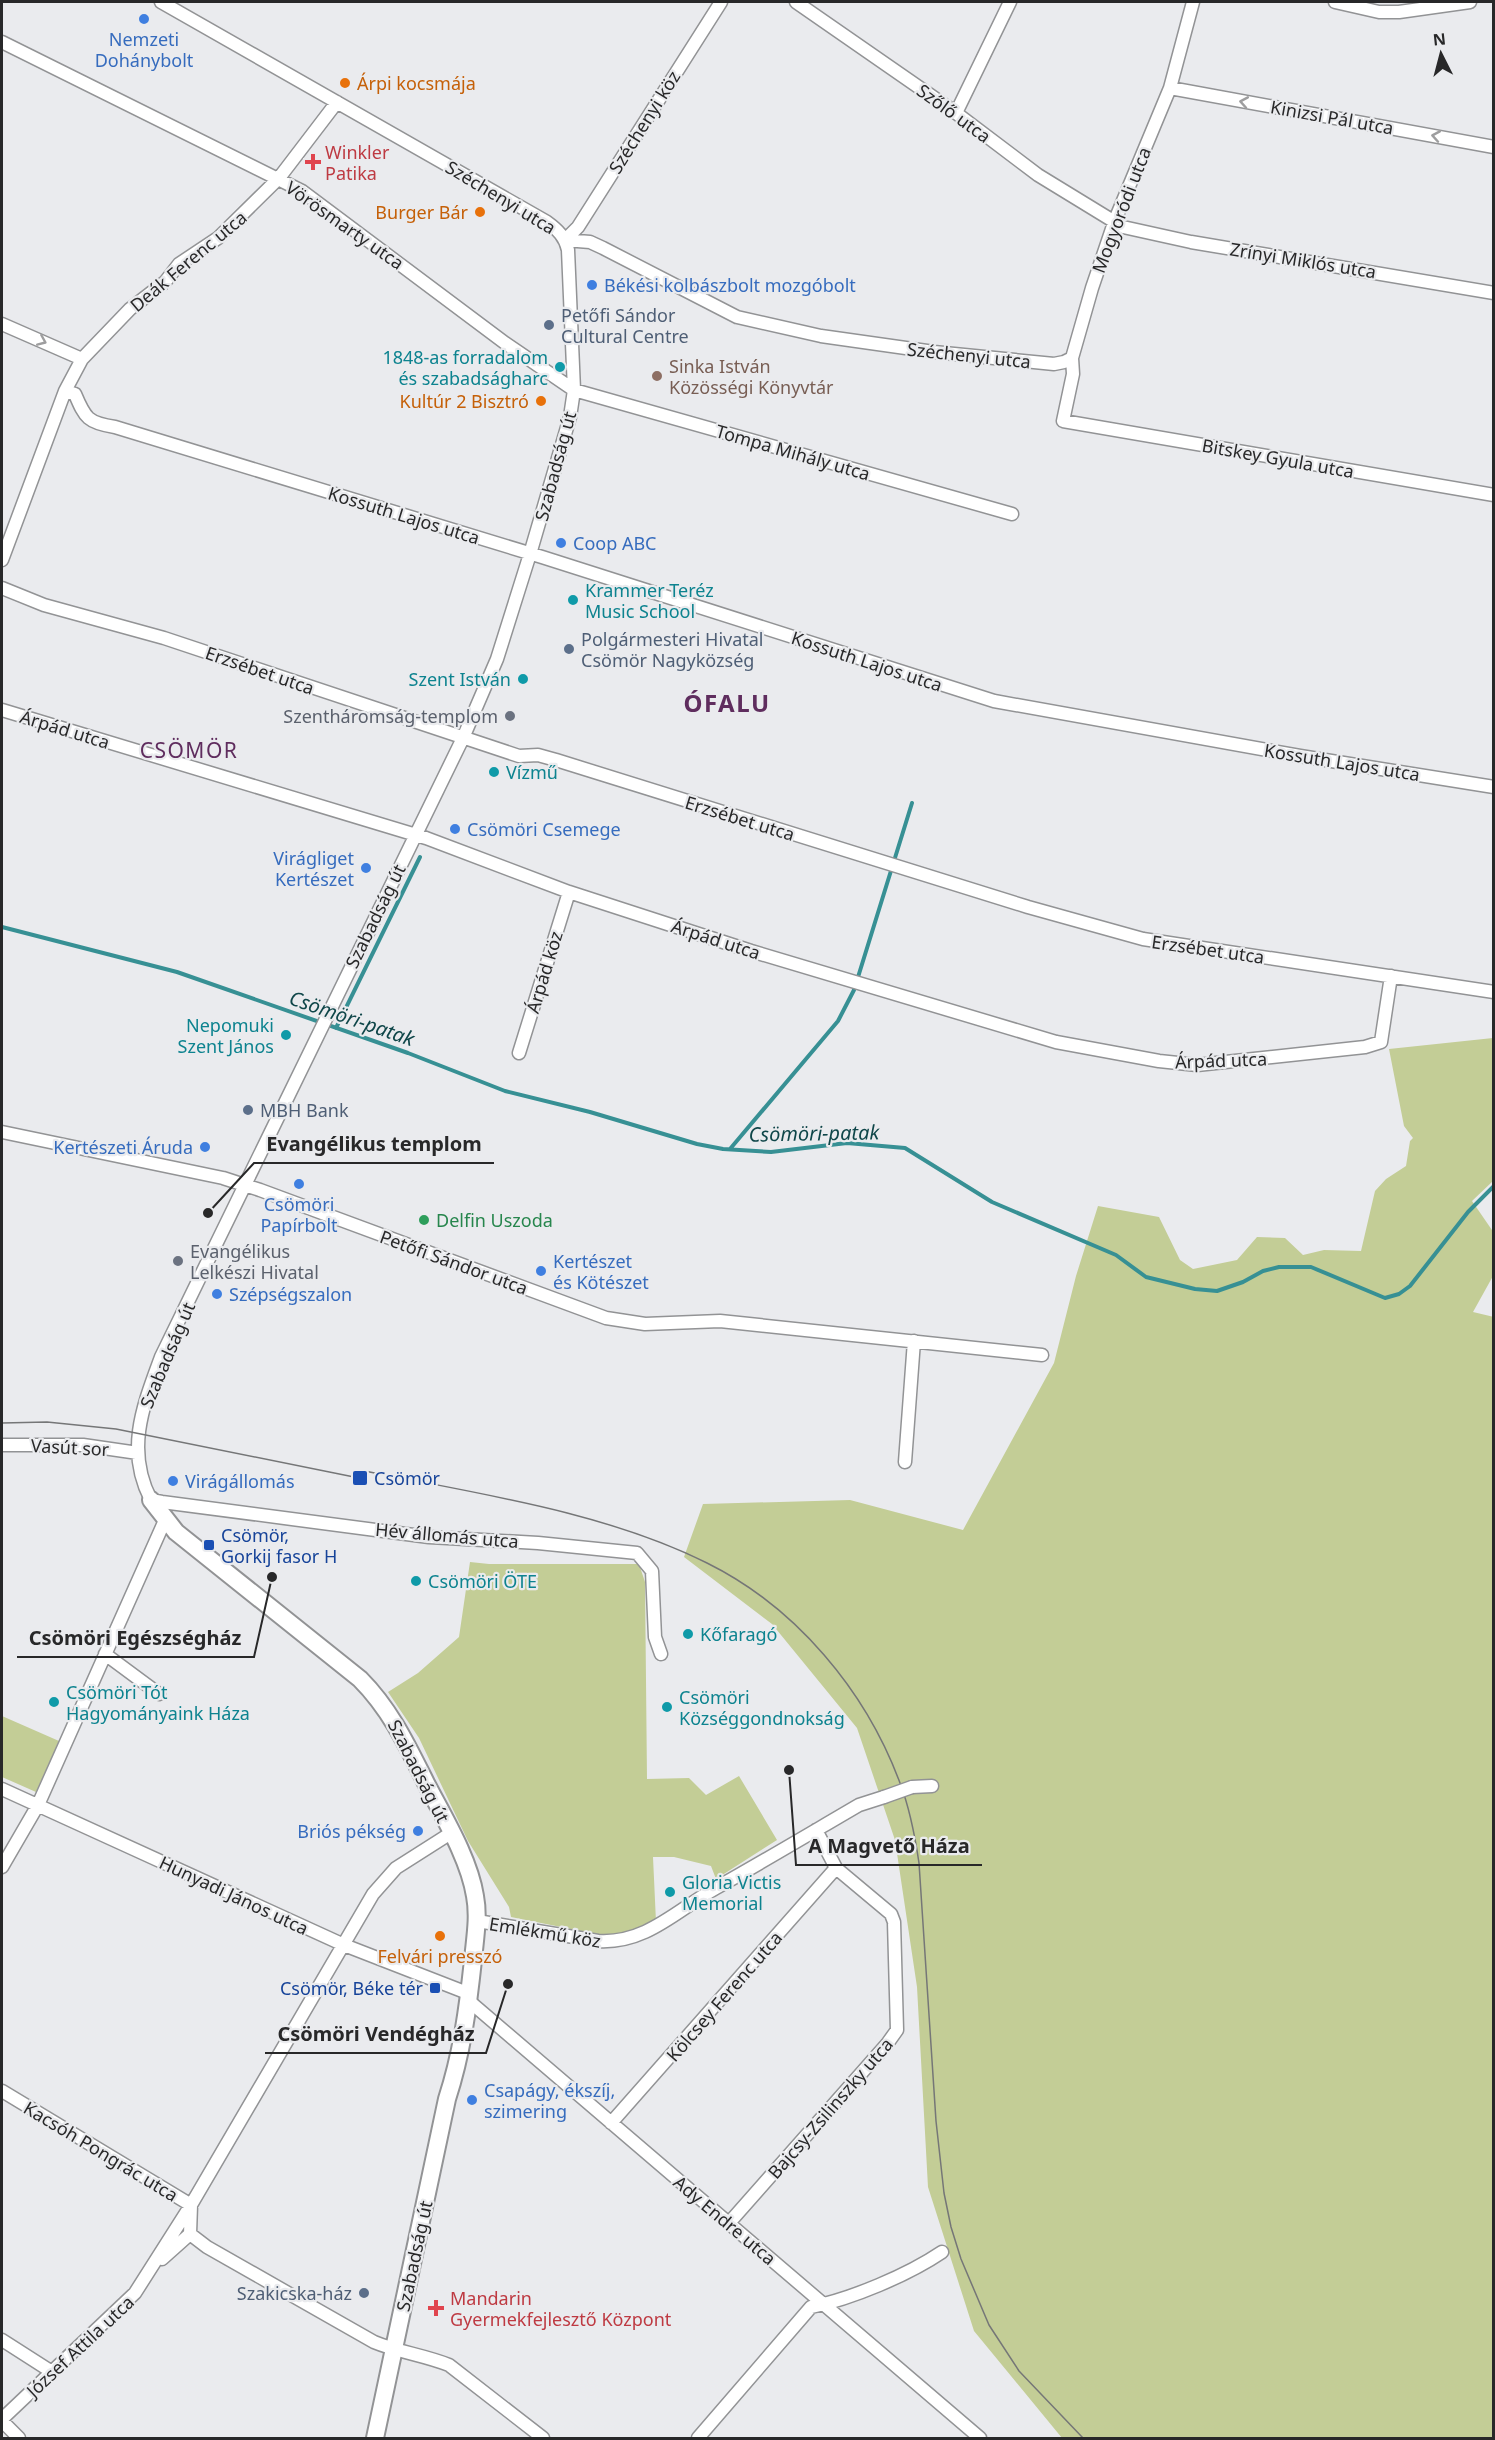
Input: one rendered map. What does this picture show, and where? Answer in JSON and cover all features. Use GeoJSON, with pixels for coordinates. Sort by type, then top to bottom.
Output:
{"type":"FeatureCollection","features":[{"type":"Feature","properties":{"kind":"street","name":"Széchenyi utca"},"geometry":{"type":"LineString","coordinates":[[161,2],[547,222],[559,230],[566,240],[590,242],[737,317],[821,336],[933,352],[1054,364],[1072,358]]}},
{"type":"Feature","properties":{"kind":"street","name":"Széchenyi köz"},"geometry":{"type":"LineString","coordinates":[[566,240],[578,227],[721,2]]}},
{"type":"Feature","properties":{"kind":"street","name":"Szőlő utca"},"geometry":{"type":"LineString","coordinates":[[796,2],[956,113],[1038,175],[1115,220]]}},
{"type":"Feature","properties":{"kind":"street"},"geometry":{"type":"LineString","coordinates":[[956,113],[1010,2]]}},
{"type":"Feature","properties":{"kind":"street","name":"Mogyoródi utca"},"geometry":{"type":"LineString","coordinates":[[1063,421],[1073,374],[1072,358],[1115,220],[1170,88],[1193,2]]}},
{"type":"Feature","properties":{"kind":"street"},"geometry":{"type":"LineString","coordinates":[[1335,2],[1379,12],[1399,12],[1470,2]]}},
{"type":"Feature","properties":{"kind":"street","name":"Vörösmarty utca"},"geometry":{"type":"LineString","coordinates":[[2,42],[302,191],[505,343],[574,390]]}},
{"type":"Feature","properties":{"kind":"street","name":"Kinizsi Pál utca"},"geometry":{"type":"LineString","coordinates":[[1170,88],[1494,147]]}},
{"type":"Feature","properties":{"kind":"street","name":"Deák Ferenc utca"},"geometry":{"type":"LineString","coordinates":[[2,560],[64,391],[82,359],[130,309],[165,282],[179,264],[218,238],[279,178],[337,102]]}},
{"type":"Feature","properties":{"kind":"street","name":"Zrínyi Miklós utca"},"geometry":{"type":"LineString","coordinates":[[1115,220],[1123,227],[1191,242],[1494,293]]}},
{"type":"Feature","properties":{"kind":"street","name":"Szabadság út"},"geometry":{"type":"LineString","coordinates":[[375,2439],[445,2109],[458,2067],[470,1997],[477,1921],[472,1884],[451,1833],[404,1738],[374,1694],[360,1679],[176,1532],[152,1500],[142,1481],[138,1452],[139,1423],[161,1357],[463,738],[497,659],[570,417],[574,390],[570,275],[566,240]]}},
{"type":"Feature","properties":{"kind":"street"},"geometry":{"type":"LineString","coordinates":[[2,324],[82,359]]}},
{"type":"Feature","properties":{"kind":"street","name":"Tompa Mihály utca"},"geometry":{"type":"LineString","coordinates":[[574,390],[1011,514]]}},
{"type":"Feature","properties":{"kind":"street","name":"Kossuth Lajos utca"},"geometry":{"type":"LineString","coordinates":[[64,391],[75,394],[87,419],[100,425],[115,427],[530,554],[994,701],[1277,752],[1494,787]]}},
{"type":"Feature","properties":{"kind":"street","name":"Bitskey Gyula utca"},"geometry":{"type":"LineString","coordinates":[[1063,421],[1494,495]]}},
{"type":"Feature","properties":{"kind":"street","name":"Erzsébet utca"},"geometry":{"type":"LineString","coordinates":[[2,588],[44,605],[164,638],[519,756],[538,755],[556,760],[1028,907],[1143,939],[1494,992]]}},
{"type":"Feature","properties":{"kind":"street","name":"Árpád utca"},"geometry":{"type":"LineString","coordinates":[[2,710],[414,835],[569,892],[751,951],[1056,1042],[1159,1061],[1197,1065],[1365,1047],[1381,1042],[1391,976]]}},
{"type":"Feature","properties":{"kind":"street","name":"Árpád köz"},"geometry":{"type":"LineString","coordinates":[[519,1053],[569,892]]}},
{"type":"Feature","properties":{"kind":"street","name":"Petőfi Sándor utca"},"geometry":{"type":"LineString","coordinates":[[2,1132],[223,1178],[606,1318],[645,1324],[720,1321],[1042,1354]]}},
{"type":"Feature","properties":{"kind":"street"},"geometry":{"type":"LineString","coordinates":[[906,1462],[914,1341]]}},
{"type":"Feature","properties":{"kind":"street","name":"Vasút sor"},"geometry":{"type":"LineString","coordinates":[[2,1445],[83,1445],[138,1452]]}},
{"type":"Feature","properties":{"kind":"street","name":"Hév állomás utca"},"geometry":{"type":"LineString","coordinates":[[152,1500],[429,1537],[538,1543],[637,1553],[652,1571],[655,1637],[661,1654]]}},
{"type":"Feature","properties":{"kind":"street"},"geometry":{"type":"LineString","coordinates":[[2,1867],[38,1805],[166,1518]]}},
{"type":"Feature","properties":{"kind":"street"},"geometry":{"type":"LineString","coordinates":[[105,1654],[159,1694]]}},
{"type":"Feature","properties":{"kind":"street","name":"Emlékmű köz"},"geometry":{"type":"LineString","coordinates":[[477,1921],[598,1941],[611,1942],[636,1937],[664,1923],[715,1888],[859,1805],[912,1787],[932,1786]]}},
{"type":"Feature","properties":{"kind":"street","name":"Hunyadi János utca"},"geometry":{"type":"LineString","coordinates":[[2,1789],[344,1945],[470,1997]]}},
{"type":"Feature","properties":{"kind":"street","name":"Bajcsy-Zsilinszky utca"},"geometry":{"type":"LineString","coordinates":[[729,2223],[897,2030],[894,1922],[891,1914],[836,1869],[816,1830]]}},
{"type":"Feature","properties":{"kind":"street","name":"József Attila utca"},"geometry":{"type":"LineString","coordinates":[[2,2420],[135,2293],[191,2205],[369,1900],[381,1883],[415,1855],[451,1833]]}},
{"type":"Feature","properties":{"kind":"street","name":"Kölcsey Ferenc utca"},"geometry":{"type":"LineString","coordinates":[[611,2123],[836,1869]]}},
{"type":"Feature","properties":{"kind":"street","name":"Ady Endre utca"},"geometry":{"type":"LineString","coordinates":[[470,1997],[611,2123],[980,2439]]}},
{"type":"Feature","properties":{"kind":"street","name":"Kacsóh Pongrác utca"},"geometry":{"type":"LineString","coordinates":[[2,2091],[191,2205],[190,2234]]}},
{"type":"Feature","properties":{"kind":"street"},"geometry":{"type":"LineString","coordinates":[[190,2234],[207,2247],[374,2342],[448,2365],[543,2439]]}},
{"type":"Feature","properties":{"kind":"street","name":"József Attila utca"},"geometry":{"type":"LineString","coordinates":[[152,2267],[190,2234]]}},
{"type":"Feature","properties":{"kind":"street"},"geometry":{"type":"LineString","coordinates":[[698,2439],[811,2307],[832,2303],[924,2264],[942,2252]]}},
{"type":"Feature","properties":{"kind":"street"},"geometry":{"type":"LineString","coordinates":[[2,2340],[52,2372]]}},
{"type":"Feature","properties":{"kind":"street"},"geometry":{"type":"LineString","coordinates":[[2,2420],[19,2439]]}},
{"type":"Feature","properties":{"kind":"green space"},"geometry":{"type":"Polygon","coordinates":[[[1493,1038],[1493,1181],[1472,1201],[1494,1233],[1493,1276],[1473,1312],[1494,1317],[1493,2438],[1062,2438],[974,2331],[928,2187],[917,1987],[895,1840],[857,1728],[772,1624],[684,1557],[703,1504],[850,1500],[963,1530],[1054,1363],[1076,1276],[1098,1206],[1159,1217],[1180,1260],[1193,1269],[1237,1260],[1257,1237],[1285,1238],[1303,1255],[1324,1250],[1361,1251],[1375,1191],[1386,1179],[1406,1166],[1410,1141],[1413,1138],[1404,1126],[1389,1049],[1493,1038]]]}},
{"type":"Feature","properties":{"kind":"green space"},"geometry":{"type":"Polygon","coordinates":[[[470,1562],[639,1564],[645,1582],[647,1779],[689,1778],[706,1795],[739,1776],[777,1840],[716,1879],[711,1866],[674,1857],[653,1857],[656,1922],[636,1934],[611,1937],[511,1917],[509,1907],[468,1841],[419,1738],[388,1692],[418,1673],[459,1637],[470,1562]]]}},
{"type":"Feature","properties":{"kind":"green space"},"geometry":{"type":"Polygon","coordinates":[[[2,1716],[59,1741],[36,1792],[2,1777],[2,1716]]]}},
{"type":"Feature","properties":{"kind":"waterway"},"geometry":{"type":"LineString","coordinates":[[730,1149],[838,1021],[854,990],[912,803]]}},
{"type":"Feature","properties":{"kind":"waterway"},"geometry":{"type":"LineString","coordinates":[[336,1028],[420,857]]}},
{"type":"Feature","properties":{"kind":"waterway","name":"Csömöri-patak"},"geometry":{"type":"LineString","coordinates":[[2,927],[177,972],[408,1053],[505,1091],[590,1112],[697,1144],[723,1149],[771,1152],[847,1143],[905,1148],[992,1202],[1116,1255],[1146,1277],[1195,1289],[1217,1291],[1243,1282],[1263,1271],[1279,1267],[1311,1267],[1385,1298],[1399,1294],[1410,1286],[1468,1212],[1494,1186]]}},
{"type":"Feature","properties":{"kind":"tram line"},"geometry":{"type":"LineString","coordinates":[[2,1423],[47,1422],[116,1429],[359,1478]]}},
{"type":"Feature","properties":{"kind":"tram line"},"geometry":{"type":"LineString","coordinates":[[360,1470],[537,1506],[582,1517],[667,1545],[739,1581],[770,1603],[824,1655],[847,1685],[868,1716],[886,1749],[904,1793],[914,1833],[919,1863],[936,2121],[944,2193],[961,2259],[989,2325],[1019,2371],[1083,2438]]}},
{"type":"Feature","properties":{"kind":"place","name":"Nemzeti Dohánybolt"},"geometry":{"type":"Point","coordinates":[144,19]}},
{"type":"Feature","properties":{"kind":"place","name":"Árpi kocsmája"},"geometry":{"type":"Point","coordinates":[345,83]}},
{"type":"Feature","properties":{"kind":"place","name":"Winkler Patika"},"geometry":{"type":"Point","coordinates":[313,162]}},
{"type":"Feature","properties":{"kind":"place","name":"Burger Bár"},"geometry":{"type":"Point","coordinates":[480,212]}},
{"type":"Feature","properties":{"kind":"place","name":"Békési kolbászbolt mozgóbolt"},"geometry":{"type":"Point","coordinates":[592,285]}},
{"type":"Feature","properties":{"kind":"place","name":"Petőfi Sándor Cultural Centre"},"geometry":{"type":"Point","coordinates":[549,325]}},
{"type":"Feature","properties":{"kind":"place","name":"1848-as forradalom és szabadságharc"},"geometry":{"type":"Point","coordinates":[560,367]}},
{"type":"Feature","properties":{"kind":"place","name":"Sinka István Közösségi Könyvtár"},"geometry":{"type":"Point","coordinates":[657,376]}},
{"type":"Feature","properties":{"kind":"place","name":"Kultúr 2 Bisztró"},"geometry":{"type":"Point","coordinates":[541,401]}},
{"type":"Feature","properties":{"kind":"place","name":"Coop ABC"},"geometry":{"type":"Point","coordinates":[561,543]}},
{"type":"Feature","properties":{"kind":"place","name":"Krammer Teréz Music School"},"geometry":{"type":"Point","coordinates":[573,600]}},
{"type":"Feature","properties":{"kind":"place","name":"Polgármesteri Hivatal Csömör Nagyközség"},"geometry":{"type":"Point","coordinates":[569,649]}},
{"type":"Feature","properties":{"kind":"place","name":"Szent István"},"geometry":{"type":"Point","coordinates":[523,679]}},
{"type":"Feature","properties":{"kind":"place","name":"Szentháromság-templom"},"geometry":{"type":"Point","coordinates":[510,716]}},
{"type":"Feature","properties":{"kind":"place","name":"Vízmű"},"geometry":{"type":"Point","coordinates":[494,772]}},
{"type":"Feature","properties":{"kind":"place","name":"Csömöri Csemege"},"geometry":{"type":"Point","coordinates":[455,829]}},
{"type":"Feature","properties":{"kind":"place","name":"Virágliget Kertészet"},"geometry":{"type":"Point","coordinates":[366,868]}},
{"type":"Feature","properties":{"kind":"place","name":"Nepomuki Szent János"},"geometry":{"type":"Point","coordinates":[286,1035]}},
{"type":"Feature","properties":{"kind":"place","name":"MBH Bank"},"geometry":{"type":"Point","coordinates":[248,1110]}},
{"type":"Feature","properties":{"kind":"place","name":"Kertészeti Áruda"},"geometry":{"type":"Point","coordinates":[205,1147]}},
{"type":"Feature","properties":{"kind":"place","name":"Csömöri Papírbolt"},"geometry":{"type":"Point","coordinates":[299,1184]}},
{"type":"Feature","properties":{"kind":"place","name":"Evangélikus templom"},"geometry":{"type":"Point","coordinates":[208,1213]}},
{"type":"Feature","properties":{"kind":"place","name":"Delfin Uszoda"},"geometry":{"type":"Point","coordinates":[424,1220]}},
{"type":"Feature","properties":{"kind":"place","name":"Evangélikus Lelkészi Hivatal"},"geometry":{"type":"Point","coordinates":[178,1261]}},
{"type":"Feature","properties":{"kind":"place","name":"Kertészet és Kötészet"},"geometry":{"type":"Point","coordinates":[541,1271]}},
{"type":"Feature","properties":{"kind":"place","name":"Szépségszalon"},"geometry":{"type":"Point","coordinates":[217,1294]}},
{"type":"Feature","properties":{"kind":"place","name":"Csömör"},"geometry":{"type":"Point","coordinates":[360,1478]}},
{"type":"Feature","properties":{"kind":"place","name":"Virágállomás"},"geometry":{"type":"Point","coordinates":[173,1481]}},
{"type":"Feature","properties":{"kind":"place","name":"Csömör, Gorkij fasor H"},"geometry":{"type":"Point","coordinates":[209,1545]}},
{"type":"Feature","properties":{"kind":"place","name":"Csömöri Egészségház"},"geometry":{"type":"Point","coordinates":[272,1577]}},
{"type":"Feature","properties":{"kind":"place","name":"Csömöri ÖTE"},"geometry":{"type":"Point","coordinates":[416,1581]}},
{"type":"Feature","properties":{"kind":"place","name":"Kőfaragó"},"geometry":{"type":"Point","coordinates":[688,1634]}},
{"type":"Feature","properties":{"kind":"place","name":"Csömöri Tót Hagyományaink Háza"},"geometry":{"type":"Point","coordinates":[54,1702]}},
{"type":"Feature","properties":{"kind":"place","name":"Csömöri Községgondnokság"},"geometry":{"type":"Point","coordinates":[667,1707]}},
{"type":"Feature","properties":{"kind":"place","name":"A Magvető Háza"},"geometry":{"type":"Point","coordinates":[789,1770]}},
{"type":"Feature","properties":{"kind":"place","name":"Briós pékség"},"geometry":{"type":"Point","coordinates":[418,1831]}},
{"type":"Feature","properties":{"kind":"place","name":"Gloria Victis Memorial"},"geometry":{"type":"Point","coordinates":[670,1892]}},
{"type":"Feature","properties":{"kind":"place","name":"Felvári presszó"},"geometry":{"type":"Point","coordinates":[440,1936]}},
{"type":"Feature","properties":{"kind":"place","name":"Csömöri Vendégház"},"geometry":{"type":"Point","coordinates":[508,1984]}},
{"type":"Feature","properties":{"kind":"place","name":"Csömör, Béke tér"},"geometry":{"type":"Point","coordinates":[435,1988]}},
{"type":"Feature","properties":{"kind":"place","name":"Csapágy, ékszíj, szimering"},"geometry":{"type":"Point","coordinates":[472,2100]}},
{"type":"Feature","properties":{"kind":"place","name":"Szakicska-ház"},"geometry":{"type":"Point","coordinates":[364,2293]}},
{"type":"Feature","properties":{"kind":"place","name":"Mandarin Gyermekfejlesztő Központ"},"geometry":{"type":"Point","coordinates":[436,2308]}},
{"type":"Feature","properties":{"kind":"district","name":"ÓFALU"},"geometry":{"type":"Point","coordinates":[727,702]}},
{"type":"Feature","properties":{"kind":"district","name":"CSÖMÖR"},"geometry":{"type":"Point","coordinates":[189,750]}}]}
